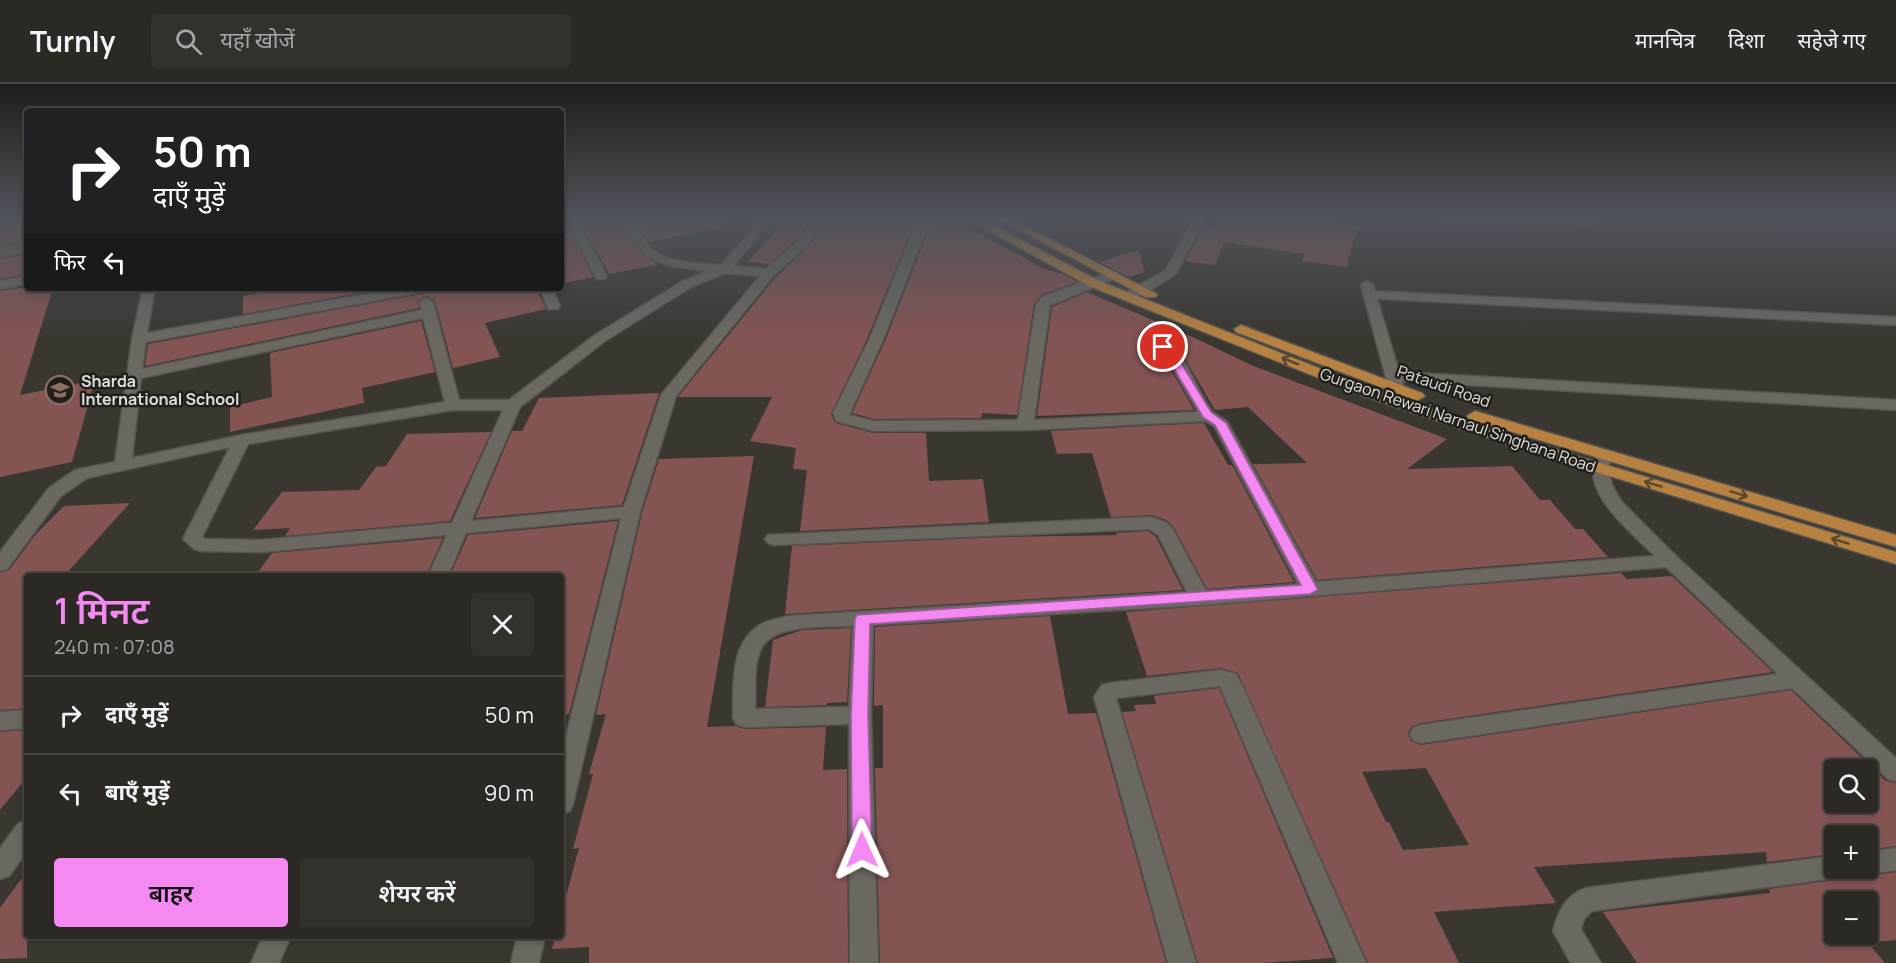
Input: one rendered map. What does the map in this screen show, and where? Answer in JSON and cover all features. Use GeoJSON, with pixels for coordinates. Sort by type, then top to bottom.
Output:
{"type":"FeatureCollection","features":[{"type":"Feature","properties":{"kind":"main road","name":"Gurgaon Rewari Narnaul Singhana Road"},"geometry":{"type":"LineString","coordinates":[[1045,257],[1093,283],[1134,293],[1395,389],[1602,461],[1896,558]]}},
{"type":"Feature","properties":{"kind":"main road"},"geometry":{"type":"LineString","coordinates":[[1078,257],[1113,275],[1134,293]]}},
{"type":"Feature","properties":{"kind":"main road"},"geometry":{"type":"LineString","coordinates":[[1602,461],[1896,541]]}},
{"type":"Feature","properties":{"kind":"street"},"geometry":{"type":"LineString","coordinates":[[591,257],[601,276]]}},
{"type":"Feature","properties":{"kind":"street"},"geometry":{"type":"LineString","coordinates":[[657,257],[668,261],[769,273]]}},
{"type":"Feature","properties":{"kind":"street"},"geometry":{"type":"LineString","coordinates":[[439,573],[513,405],[600,338],[687,284],[725,268],[735,257]]}},
{"type":"Feature","properties":{"kind":"street"},"geometry":{"type":"LineString","coordinates":[[564,791],[631,512],[669,395],[769,273],[787,257]]}},
{"type":"Feature","properties":{"kind":"street"},"geometry":{"type":"LineString","coordinates":[[909,257],[876,340],[841,413],[842,418],[874,426],[1025,425],[1201,417],[1207,414]]}},
{"type":"Feature","properties":{"kind":"street"},"geometry":{"type":"LineString","coordinates":[[1134,293],[1171,272],[1179,257]]}},
{"type":"Feature","properties":{"kind":"street"},"geometry":{"type":"LineString","coordinates":[[1025,425],[1043,305],[1047,300],[1113,275]]}},
{"type":"Feature","properties":{"kind":"street"},"geometry":{"type":"LineString","coordinates":[[0,285],[24,281]]}},
{"type":"Feature","properties":{"kind":"street"},"geometry":{"type":"LineString","coordinates":[[1896,321],[1368,290],[1395,389],[1896,405]]}},
{"type":"Feature","properties":{"kind":"street"},"geometry":{"type":"LineString","coordinates":[[123,464],[139,339],[148,291]]}},
{"type":"Feature","properties":{"kind":"street"},"geometry":{"type":"LineString","coordinates":[[139,339],[406,291]]}},
{"type":"Feature","properties":{"kind":"street"},"geometry":{"type":"LineString","coordinates":[[424,291],[453,405]]}},
{"type":"Feature","properties":{"kind":"street"},"geometry":{"type":"LineString","coordinates":[[547,291],[553,306]]}},
{"type":"Feature","properties":{"kind":"street"},"geometry":{"type":"LineString","coordinates":[[136,375],[428,313]]}},
{"type":"Feature","properties":{"kind":"street"},"geometry":{"type":"LineString","coordinates":[[1163,347],[1172,355],[1207,414],[1220,423],[1310,590]]}},
{"type":"Feature","properties":{"kind":"street"},"geometry":{"type":"LineString","coordinates":[[0,565],[55,492],[81,474],[242,440],[453,405],[513,405]]}},
{"type":"Feature","properties":{"kind":"street"},"geometry":{"type":"LineString","coordinates":[[242,440],[192,538],[201,545],[262,546],[631,512]]}},
{"type":"Feature","properties":{"kind":"street"},"geometry":{"type":"LineString","coordinates":[[1602,461],[1603,485],[1614,504],[1671,561],[1896,772]]}},
{"type":"Feature","properties":{"kind":"street"},"geometry":{"type":"LineString","coordinates":[[774,539],[1151,523],[1159,525],[1166,532],[1200,598]]}},
{"type":"Feature","properties":{"kind":"street"},"geometry":{"type":"LineString","coordinates":[[860,715],[744,718],[748,653],[755,639],[766,630],[788,623],[1200,598],[1671,561]]}},
{"type":"Feature","properties":{"kind":"street"},"geometry":{"type":"LineString","coordinates":[[862,619],[860,715],[864,963]]}},
{"type":"Feature","properties":{"kind":"street"},"geometry":{"type":"LineString","coordinates":[[1182,963],[1105,697],[1110,691],[1220,678],[1228,680],[1232,687],[1352,963]]}},
{"type":"Feature","properties":{"kind":"street"},"geometry":{"type":"LineString","coordinates":[[1421,734],[1798,679]]}},
{"type":"Feature","properties":{"kind":"street"},"geometry":{"type":"LineString","coordinates":[[0,721],[24,719]]}},
{"type":"Feature","properties":{"kind":"street"},"geometry":{"type":"LineString","coordinates":[[0,868],[24,835]]}},
{"type":"Feature","properties":{"kind":"street"},"geometry":{"type":"LineString","coordinates":[[1878,862],[1896,859]]}},
{"type":"Feature","properties":{"kind":"street"},"geometry":{"type":"LineString","coordinates":[[1587,963],[1567,931],[1572,912],[1586,900],[1824,868]]}},
{"type":"Feature","properties":{"kind":"street"},"geometry":{"type":"LineString","coordinates":[[265,963],[276,939]]}},
{"type":"Feature","properties":{"kind":"street"},"geometry":{"type":"LineString","coordinates":[[525,963],[530,939]]}},
{"type":"Feature","properties":{"kind":"building"},"geometry":{"type":"Polygon","coordinates":[[[24,257],[24,274],[0,279],[0,259],[24,257]]]}},
{"type":"Feature","properties":{"kind":"building"},"geometry":{"type":"Polygon","coordinates":[[[564,257],[583,257],[593,277],[564,283],[564,257]]]}},
{"type":"Feature","properties":{"kind":"building"},"geometry":{"type":"Polygon","coordinates":[[[600,257],[648,257],[657,265],[609,274],[600,257]]]}},
{"type":"Feature","properties":{"kind":"building"},"geometry":{"type":"Polygon","coordinates":[[[752,257],[777,257],[769,264],[748,262],[752,257]]]}},
{"type":"Feature","properties":{"kind":"building"},"geometry":{"type":"Polygon","coordinates":[[[797,257],[900,257],[867,339],[831,414],[835,423],[873,433],[926,433],[929,481],[983,479],[989,522],[800,531],[807,470],[793,469],[796,448],[750,441],[772,397],[678,397],[775,278],[797,257]]]}},
{"type":"Feature","properties":{"kind":"building"},"geometry":{"type":"Polygon","coordinates":[[[918,257],[1022,257],[1044,269],[1063,274],[1077,282],[1041,295],[1034,304],[1017,415],[982,413],[981,418],[874,419],[852,413],[885,341],[918,257]]]}},
{"type":"Feature","properties":{"kind":"building"},"geometry":{"type":"Polygon","coordinates":[[[1116,257],[1140,257],[1145,272],[1129,277],[1100,262],[1116,257]]]}},
{"type":"Feature","properties":{"kind":"building"},"geometry":{"type":"Polygon","coordinates":[[[1187,257],[1218,257],[1215,265],[1185,261],[1187,257]]]}},
{"type":"Feature","properties":{"kind":"building"},"geometry":{"type":"Polygon","coordinates":[[[1303,257],[1349,257],[1346,267],[1302,261],[1303,257]]]}},
{"type":"Feature","properties":{"kind":"building"},"geometry":{"type":"Polygon","coordinates":[[[24,288],[24,291],[52,291],[20,395],[95,380],[72,462],[0,477],[0,291],[24,288]]]}},
{"type":"Feature","properties":{"kind":"building"},"geometry":{"type":"Polygon","coordinates":[[[271,291],[371,291],[243,314],[243,296],[271,291]]]}},
{"type":"Feature","properties":{"kind":"building"},"geometry":{"type":"Polygon","coordinates":[[[426,291],[537,291],[546,309],[485,323],[500,357],[453,368],[435,301],[427,296],[417,301],[419,308],[145,366],[148,344],[422,294],[426,291]]]}},
{"type":"Feature","properties":{"kind":"building"},"geometry":{"type":"Polygon","coordinates":[[[1087,292],[1251,365],[1447,439],[1407,469],[1512,466],[1540,500],[1550,500],[1575,529],[1583,529],[1608,557],[1317,580],[1253,464],[1307,463],[1248,407],[1215,410],[1187,362],[1172,345],[1162,341],[1154,347],[1164,358],[1194,410],[1037,416],[1052,307],[1087,292]]]}},
{"type":"Feature","properties":{"kind":"building"},"geometry":{"type":"Polygon","coordinates":[[[421,321],[435,372],[362,388],[364,403],[230,432],[230,407],[272,397],[270,353],[421,321]]]}},
{"type":"Feature","properties":{"kind":"building"},"geometry":{"type":"Polygon","coordinates":[[[659,393],[622,505],[475,518],[512,431],[522,431],[539,398],[659,393]]]}},
{"type":"Feature","properties":{"kind":"building"},"geometry":{"type":"Polygon","coordinates":[[[1204,423],[1228,465],[1232,465],[1294,582],[1207,589],[1173,526],[1166,520],[1152,515],[1111,517],[1092,453],[1057,454],[1051,431],[1204,423]]]}},
{"type":"Feature","properties":{"kind":"building"},"geometry":{"type":"Polygon","coordinates":[[[491,432],[450,521],[285,536],[290,528],[253,530],[282,492],[359,490],[376,467],[386,466],[407,434],[491,432]]]}},
{"type":"Feature","properties":{"kind":"building"},"geometry":{"type":"Polygon","coordinates":[[[754,456],[707,727],[735,726],[744,729],[826,727],[823,770],[847,769],[848,963],[589,963],[589,947],[552,949],[554,939],[564,939],[564,903],[579,848],[573,849],[593,774],[589,774],[606,714],[596,715],[642,513],[659,459],[754,456]]]}},
{"type":"Feature","properties":{"kind":"building"},"geometry":{"type":"Polygon","coordinates":[[[130,503],[67,573],[24,573],[24,708],[0,710],[0,573],[9,570],[36,534],[64,506],[130,503]]]}},
{"type":"Feature","properties":{"kind":"building"},"geometry":{"type":"Polygon","coordinates":[[[618,521],[569,714],[564,715],[564,573],[451,573],[468,535],[618,521]]]}},
{"type":"Feature","properties":{"kind":"building"},"geometry":{"type":"Polygon","coordinates":[[[1148,531],[1156,537],[1183,590],[785,614],[792,546],[1117,535],[1116,533],[1148,531]]]}},
{"type":"Feature","properties":{"kind":"building"},"geometry":{"type":"Polygon","coordinates":[[[443,538],[427,573],[257,573],[272,553],[443,538]]]}},
{"type":"Feature","properties":{"kind":"building"},"geometry":{"type":"Polygon","coordinates":[[[1621,573],[1627,579],[1672,576],[1773,672],[1421,723],[1411,727],[1408,733],[1411,741],[1421,745],[1791,690],[1863,759],[1824,759],[1824,813],[1878,813],[1878,773],[1886,781],[1896,783],[1896,846],[1878,849],[1878,825],[1824,825],[1824,855],[1767,862],[1766,852],[1534,867],[1556,903],[1434,912],[1459,963],[1368,963],[1238,673],[1220,668],[1147,676],[1126,612],[1621,573]],[[1426,768],[1362,772],[1386,822],[1389,822],[1403,850],[1469,845],[1426,768]]]}},
{"type":"Feature","properties":{"kind":"building"},"geometry":{"type":"Polygon","coordinates":[[[1050,616],[1068,714],[1096,713],[1166,963],[880,963],[875,768],[883,768],[883,705],[874,706],[875,627],[1050,616]]]}},
{"type":"Feature","properties":{"kind":"building"},"geometry":{"type":"Polygon","coordinates":[[[851,628],[847,702],[765,707],[773,640],[802,630],[851,628]]]}},
{"type":"Feature","properties":{"kind":"building"},"geometry":{"type":"Polygon","coordinates":[[[1219,688],[1333,958],[1263,963],[1198,963],[1122,712],[1136,711],[1134,705],[1156,704],[1154,696],[1219,688]]]}},
{"type":"Feature","properties":{"kind":"building"},"geometry":{"type":"Polygon","coordinates":[[[24,730],[24,781],[0,810],[0,732],[24,730]]]}},
{"type":"Feature","properties":{"kind":"building"},"geometry":{"type":"Polygon","coordinates":[[[1896,872],[1896,940],[1878,942],[1878,891],[1824,891],[1824,945],[1870,945],[1885,963],[1637,963],[1603,912],[1770,893],[1769,889],[1835,880],[1878,879],[1878,875],[1896,872]]]}},
{"type":"Feature","properties":{"kind":"building"},"geometry":{"type":"Polygon","coordinates":[[[24,875],[24,939],[27,939],[27,958],[0,959],[0,908],[24,875]]]}},
{"type":"Feature","properties":{"kind":"place","name":"Sharda International School"},"geometry":{"type":"Point","coordinates":[60,390]}},
{"type":"Feature","properties":{"kind":"route"},"geometry":{"type":"LineString","coordinates":[[862,850],[860,715],[862,619],[1310,590],[1220,423],[1206,413],[1172,355],[1163,347]]}}]}
